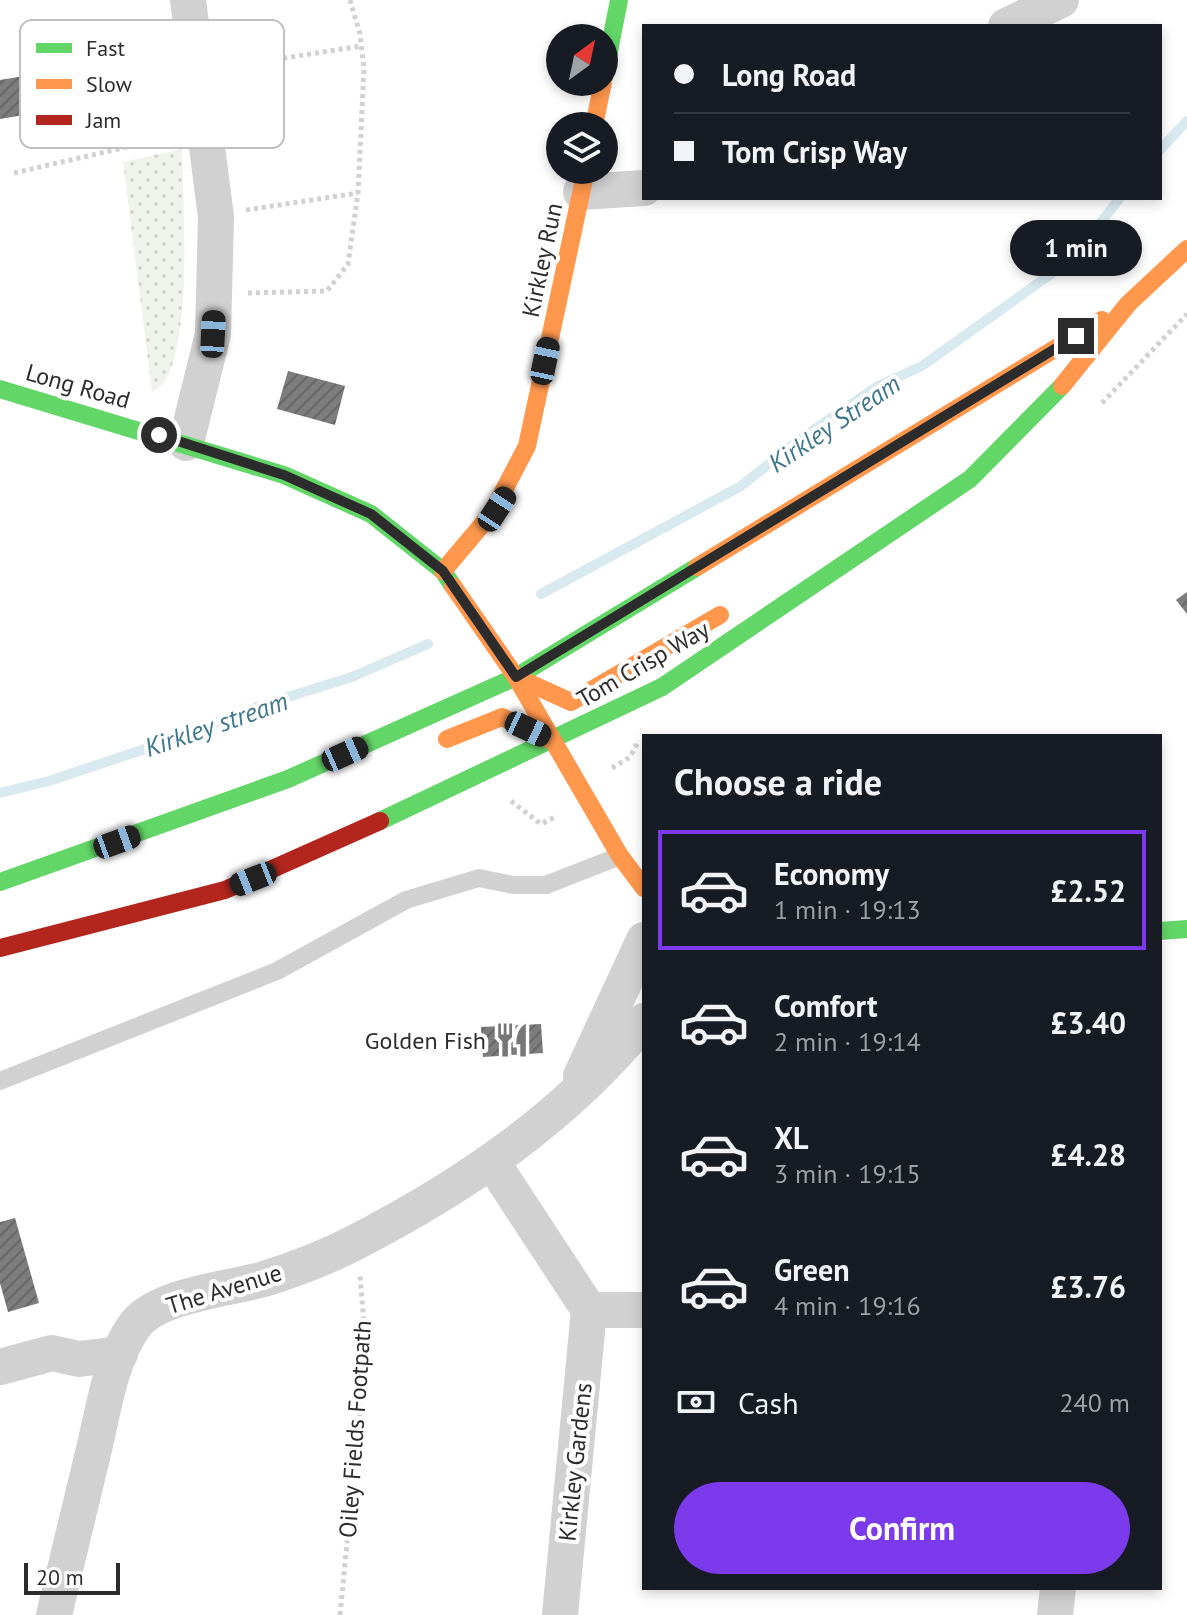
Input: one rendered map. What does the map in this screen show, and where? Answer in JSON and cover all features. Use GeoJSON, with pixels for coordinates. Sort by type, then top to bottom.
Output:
{"type":"FeatureCollection","features":[{"type":"Feature","properties":{"kind":"main road"},"geometry":{"type":"LineString","coordinates":[[614,24],[619,0]]}},
{"type":"Feature","properties":{"kind":"main road","name":"Kirkley Run"},"geometry":{"type":"LineString","coordinates":[[443,571],[483,530],[511,488],[527,446],[583,184]]}},
{"type":"Feature","properties":{"kind":"main road","name":"Tom Crisp Way"},"geometry":{"type":"LineString","coordinates":[[0,948],[225,890],[307,856],[662,687],[970,479],[1071,377],[1128,304],[1187,249]]}},
{"type":"Feature","properties":{"kind":"main road","name":"Tom Crisp Way"},"geometry":{"type":"LineString","coordinates":[[0,882],[288,779],[516,677],[1128,304]]}},
{"type":"Feature","properties":{"kind":"main road","name":"Long Road"},"geometry":{"type":"LineString","coordinates":[[0,389],[284,475],[371,514],[443,571],[516,677],[620,856],[642,885]]}},
{"type":"Feature","properties":{"kind":"main road"},"geometry":{"type":"LineString","coordinates":[[824,554],[880,540]]}},
{"type":"Feature","properties":{"kind":"main road"},"geometry":{"type":"LineString","coordinates":[[516,677],[571,702],[731,609]]}},
{"type":"Feature","properties":{"kind":"main road"},"geometry":{"type":"LineString","coordinates":[[431,746],[502,717],[553,741]]}},
{"type":"Feature","properties":{"kind":"main road"},"geometry":{"type":"LineString","coordinates":[[206,809],[276,805]]}},
{"type":"Feature","properties":{"kind":"main road"},"geometry":{"type":"LineString","coordinates":[[1162,931],[1187,929]]}},
{"type":"Feature","properties":{"kind":"street"},"geometry":{"type":"LineString","coordinates":[[188,0],[191,20]]}},
{"type":"Feature","properties":{"kind":"street"},"geometry":{"type":"LineString","coordinates":[[1010,24],[1061,0]]}},
{"type":"Feature","properties":{"kind":"street"},"geometry":{"type":"LineString","coordinates":[[186,443],[213,334],[216,217],[209,148]]}},
{"type":"Feature","properties":{"kind":"street"},"geometry":{"type":"LineString","coordinates":[[610,184],[642,188]]}},
{"type":"Feature","properties":{"kind":"street","name":"The Avenue"},"geometry":{"type":"LineString","coordinates":[[570,1099],[642,944]]}},
{"type":"Feature","properties":{"kind":"street","name":"The Avenue"},"geometry":{"type":"LineString","coordinates":[[54,1615],[120,1354],[136,1323],[167,1303],[267,1278],[352,1244],[492,1162],[570,1099],[620,1050],[642,1023]]}},
{"type":"Feature","properties":{"kind":"street"},"geometry":{"type":"LineString","coordinates":[[492,1162],[589,1310],[642,1310]]}},
{"type":"Feature","properties":{"kind":"street","name":"Kirkley Gardens"},"geometry":{"type":"LineString","coordinates":[[560,1615],[589,1310]]}},
{"type":"Feature","properties":{"kind":"street"},"geometry":{"type":"LineString","coordinates":[[0,1367],[52,1353],[79,1359],[120,1354]]}},
{"type":"Feature","properties":{"kind":"street"},"geometry":{"type":"LineString","coordinates":[[1055,1615],[1058,1590]]}},
{"type":"Feature","properties":{"kind":"lane"},"geometry":{"type":"LineString","coordinates":[[0,1081],[277,971],[406,900],[479,878],[513,885],[546,885],[620,856]]}},
{"type":"Feature","properties":{"kind":"path"},"geometry":{"type":"LineString","coordinates":[[215,294],[327,291],[348,264],[358,193],[364,69],[350,0]]}},
{"type":"Feature","properties":{"kind":"path"},"geometry":{"type":"LineString","coordinates":[[284,59],[361,46]]}},
{"type":"Feature","properties":{"kind":"path"},"geometry":{"type":"LineString","coordinates":[[14,173],[126,148]]}},
{"type":"Feature","properties":{"kind":"path"},"geometry":{"type":"LineString","coordinates":[[241,211],[358,193]]}},
{"type":"Feature","properties":{"kind":"path","name":"Oiley Fields Footpath"},"geometry":{"type":"LineString","coordinates":[[340,1615],[366,1348],[363,1286],[352,1244]]}},
{"type":"Feature","properties":{"kind":"shaded area"},"geometry":{"type":"Polygon","coordinates":[[[182,149],[184,281],[181,319],[176,353],[166,378],[152,392],[123,162],[182,149]]]}},
{"type":"Feature","properties":{"kind":"building"},"geometry":{"type":"Polygon","coordinates":[[[20,77],[20,116],[0,119],[0,80],[20,77]]]}},
{"type":"Feature","properties":{"kind":"building"},"geometry":{"type":"Polygon","coordinates":[[[288,371],[345,386],[335,425],[277,409],[288,371]]]}},
{"type":"Feature","properties":{"kind":"building"},"geometry":{"type":"Polygon","coordinates":[[[1187,592],[1187,614],[1176,600],[1187,592]]]}},
{"type":"Feature","properties":{"kind":"building","name":"Golden Fish"},"geometry":{"type":"Polygon","coordinates":[[[541,1024],[543,1053],[483,1057],[481,1027],[541,1024]]]}},
{"type":"Feature","properties":{"kind":"building"},"geometry":{"type":"Polygon","coordinates":[[[15,1218],[39,1303],[8,1312],[0,1283],[0,1222],[15,1218]]]}},
{"type":"Feature","properties":{"kind":"waterway","name":"Kirkley Stream"},"geometry":{"type":"LineString","coordinates":[[1162,148],[1187,121]]}},
{"type":"Feature","properties":{"kind":"waterway","name":"Kirkley Stream"},"geometry":{"type":"LineString","coordinates":[[541,594],[741,486],[799,440],[878,386],[922,366],[1072,259],[1118,200]]}},
{"type":"Feature","properties":{"kind":"waterway","name":"Kirkley stream"},"geometry":{"type":"LineString","coordinates":[[0,793],[49,781],[163,743],[265,704],[352,677],[428,644]]}},
{"type":"Feature","properties":{"kind":"traffic: fast"},"geometry":{"type":"LineString","coordinates":[[614,24],[619,0]]}},
{"type":"Feature","properties":{"kind":"traffic: fast"},"geometry":{"type":"LineString","coordinates":[[380,821],[662,687],[970,479],[1062,386]]}},
{"type":"Feature","properties":{"kind":"traffic: fast"},"geometry":{"type":"LineString","coordinates":[[0,389],[284,475],[371,514],[443,571],[453,586]]}},
{"type":"Feature","properties":{"kind":"traffic: fast"},"geometry":{"type":"LineString","coordinates":[[0,882],[288,779],[516,677],[697,567]]}},
{"type":"Feature","properties":{"kind":"traffic: fast"},"geometry":{"type":"LineString","coordinates":[[1162,931],[1187,929]]}},
{"type":"Feature","properties":{"kind":"traffic: slow"},"geometry":{"type":"LineString","coordinates":[[597,112],[600,96]]}},
{"type":"Feature","properties":{"kind":"traffic: slow"},"geometry":{"type":"LineString","coordinates":[[443,571],[492,513],[527,446],[583,184]]}},
{"type":"Feature","properties":{"kind":"traffic: slow"},"geometry":{"type":"LineString","coordinates":[[1062,386],[1128,304],[1187,249]]}},
{"type":"Feature","properties":{"kind":"traffic: slow"},"geometry":{"type":"LineString","coordinates":[[697,567],[1102,320]]}},
{"type":"Feature","properties":{"kind":"traffic: slow"},"geometry":{"type":"LineString","coordinates":[[453,586],[516,677],[620,856],[642,885]]}},
{"type":"Feature","properties":{"kind":"traffic: slow"},"geometry":{"type":"LineString","coordinates":[[516,677],[571,702],[720,615]]}},
{"type":"Feature","properties":{"kind":"traffic: slow"},"geometry":{"type":"LineString","coordinates":[[447,739],[502,717],[553,741]]}},
{"type":"Feature","properties":{"kind":"traffic: jam"},"geometry":{"type":"LineString","coordinates":[[0,948],[225,890],[380,821]]}},
{"type":"Feature","properties":{"kind":"place","name":"Golden Fish"},"geometry":{"type":"Point","coordinates":[512,1040]}},
{"type":"Feature","properties":{"kind":"route"},"geometry":{"type":"LineString","coordinates":[[159,435],[284,475],[371,514],[443,571],[516,677],[1076,336]]}}]}
